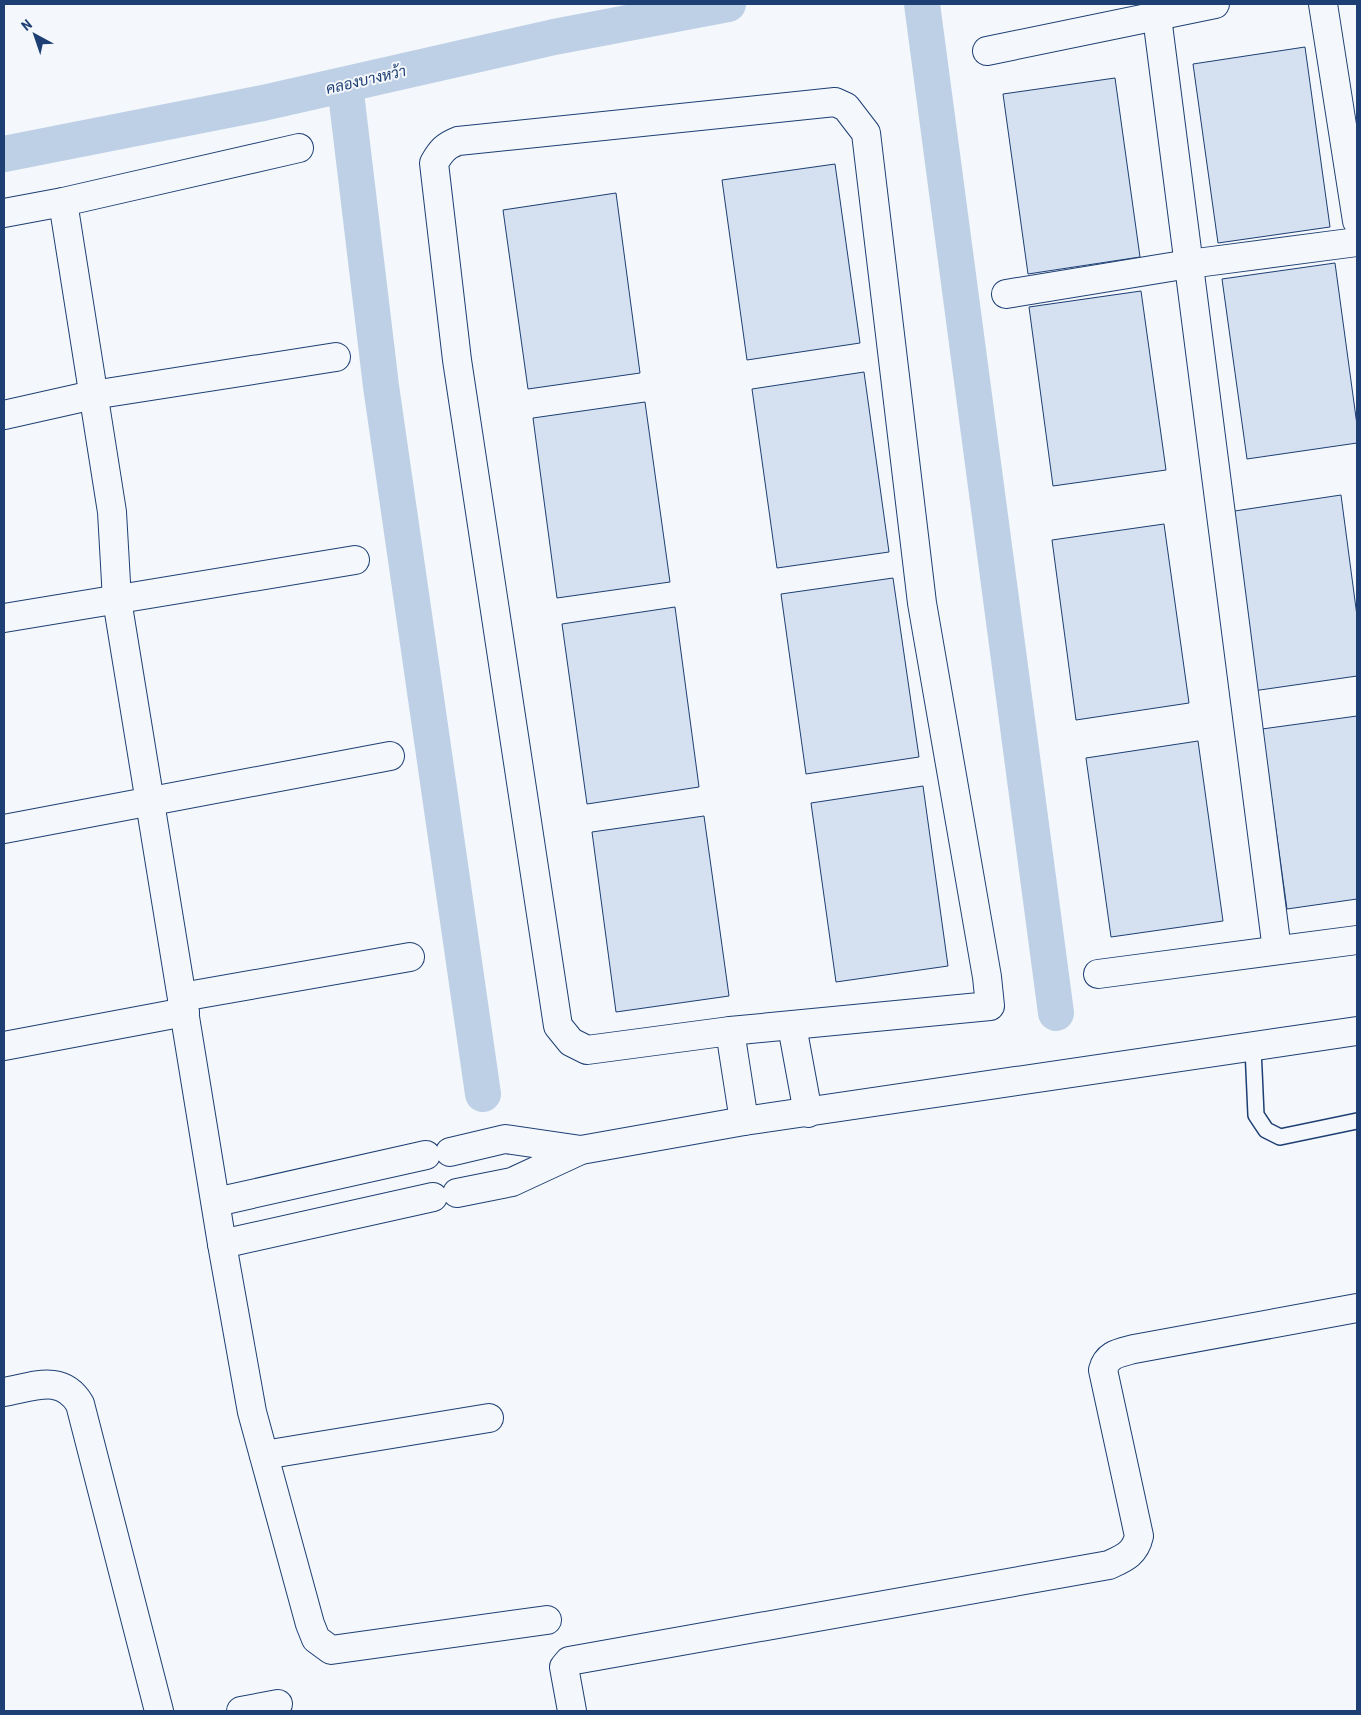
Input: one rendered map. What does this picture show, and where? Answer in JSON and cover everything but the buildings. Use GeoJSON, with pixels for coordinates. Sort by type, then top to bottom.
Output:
{"type":"FeatureCollection","features":[{"type":"Feature","properties":{"kind":"street"},"geometry":{"type":"LineString","coordinates":[[987,51],[1215,4]]}},
{"type":"Feature","properties":{"kind":"street"},"geometry":{"type":"LineString","coordinates":[[1323,4],[1357,221]]}},
{"type":"Feature","properties":{"kind":"street"},"geometry":{"type":"LineString","coordinates":[[1157,17],[1277,950]]}},
{"type":"Feature","properties":{"kind":"street"},"geometry":{"type":"LineString","coordinates":[[835,102],[846,106],[857,118],[866,133],[922,603],[985,967],[990,1006],[792,1026],[730,1031],[587,1050],[571,1042],[558,1026],[457,360],[434,163],[442,150],[458,141],[835,102]]}},
{"type":"Feature","properties":{"kind":"street"},"geometry":{"type":"LineString","coordinates":[[4,213],[63,202],[299,148]]}},
{"type":"Feature","properties":{"kind":"street"},"geometry":{"type":"LineString","coordinates":[[63,202],[112,512],[117,600],[222,1244],[252,1412],[310,1624],[316,1639],[331,1650],[547,1620]]}},
{"type":"Feature","properties":{"kind":"street"},"geometry":{"type":"LineString","coordinates":[[1006,294],[1189,264],[1357,242]]}},
{"type":"Feature","properties":{"kind":"street"},"geometry":{"type":"LineString","coordinates":[[4,415],[93,396],[336,357]]}},
{"type":"Feature","properties":{"kind":"street"},"geometry":{"type":"LineString","coordinates":[[4,618],[355,560]]}},
{"type":"Feature","properties":{"kind":"street"},"geometry":{"type":"LineString","coordinates":[[4,829],[390,756]]}},
{"type":"Feature","properties":{"kind":"street"},"geometry":{"type":"LineString","coordinates":[[1098,974],[1357,940]]}},
{"type":"Feature","properties":{"kind":"street"},"geometry":{"type":"LineString","coordinates":[[4,1046],[183,1005],[410,957]]}},
{"type":"Feature","properties":{"kind":"street"},"geometry":{"type":"LineString","coordinates":[[792,1026],[808,1112]]}},
{"type":"Feature","properties":{"kind":"street"},"geometry":{"type":"LineString","coordinates":[[730,1031],[744,1121]]}},
{"type":"Feature","properties":{"kind":"street"},"geometry":{"type":"LineString","coordinates":[[222,1244],[512,1182],[581,1150],[744,1121],[1357,1032]]}},
{"type":"Feature","properties":{"kind":"street"},"geometry":{"type":"LineString","coordinates":[[216,1202],[505,1139],[581,1150]]}},
{"type":"Feature","properties":{"kind":"street"},"geometry":{"type":"LineString","coordinates":[[572,1711],[564,1667],[569,1661],[1109,1565],[1129,1556],[1136,1546],[1139,1536],[1104,1370],[1106,1360],[1113,1354],[1134,1349],[1357,1308]]}},
{"type":"Feature","properties":{"kind":"street"},"geometry":{"type":"LineString","coordinates":[[4,1392],[58,1384],[73,1392],[80,1404],[160,1711]]}},
{"type":"Feature","properties":{"kind":"street"},"geometry":{"type":"LineString","coordinates":[[264,1455],[489,1418]]}},
{"type":"Feature","properties":{"kind":"street"},"geometry":{"type":"LineString","coordinates":[[241,1711],[278,1704]]}},
{"type":"Feature","properties":{"kind":"lane"},"geometry":{"type":"LineString","coordinates":[[1253,1048],[1256,1115],[1266,1130],[1280,1137],[1357,1120]]}},
{"type":"Feature","properties":{"kind":"waterway","name":"คลองบางหว้า"},"geometry":{"type":"LineString","coordinates":[[4,154],[263,103],[554,37],[728,4]]}},
{"type":"Feature","properties":{"kind":"waterway"},"geometry":{"type":"LineString","coordinates":[[922,4],[1056,1013]]}},
{"type":"Feature","properties":{"kind":"waterway"},"geometry":{"type":"LineString","coordinates":[[345,85],[381,386],[483,1094]]}}]}
